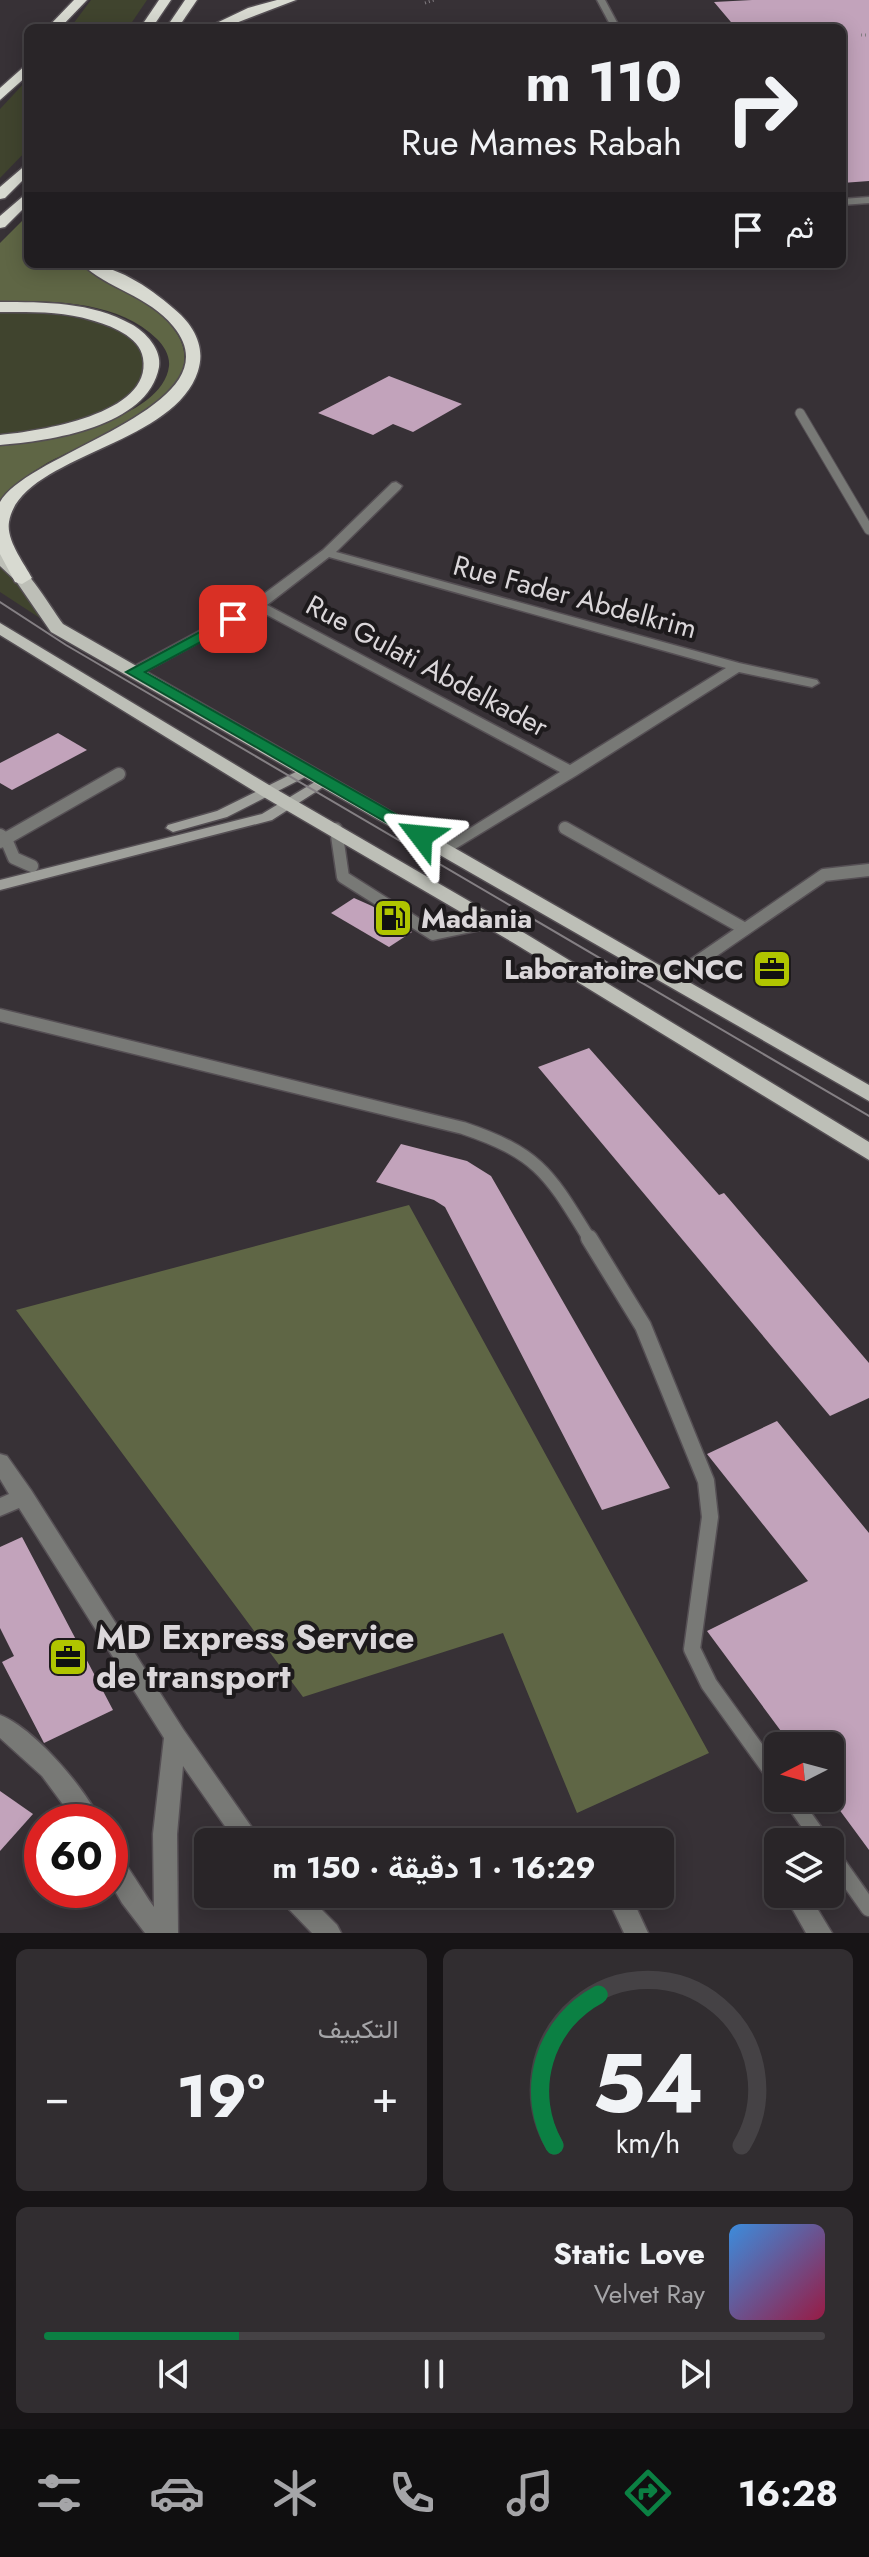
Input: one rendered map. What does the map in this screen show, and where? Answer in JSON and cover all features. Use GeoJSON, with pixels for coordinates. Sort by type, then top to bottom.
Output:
{"type":"FeatureCollection","features":[{"type":"Feature","properties":{"kind":"highway"},"geometry":{"type":"LineString","coordinates":[[57,24],[81,0]]}},
{"type":"Feature","properties":{"kind":"highway"},"geometry":{"type":"LineString","coordinates":[[63,24],[81,0]]}},
{"type":"Feature","properties":{"kind":"highway"},"geometry":{"type":"LineString","coordinates":[[149,24],[165,0]]}},
{"type":"Feature","properties":{"kind":"highway"},"geometry":{"type":"LineString","coordinates":[[175,24],[191,0]]}},
{"type":"Feature","properties":{"kind":"highway"},"geometry":{"type":"LineString","coordinates":[[221,24],[290,0]]}},
{"type":"Feature","properties":{"kind":"highway"},"geometry":{"type":"LineString","coordinates":[[7,68],[24,54]]}},
{"type":"Feature","properties":{"kind":"highway"},"geometry":{"type":"LineString","coordinates":[[0,96],[24,71]]}},
{"type":"Feature","properties":{"kind":"highway"},"geometry":{"type":"LineString","coordinates":[[0,195],[24,171]]}},
{"type":"Feature","properties":{"kind":"highway"},"geometry":{"type":"LineString","coordinates":[[0,224],[24,200]]}},
{"type":"Feature","properties":{"kind":"highway"},"geometry":{"type":"LineString","coordinates":[[22,578],[2,540],[0,521],[11,499],[32,480],[155,414],[184,387],[194,365],[192,341],[173,316],[142,293],[97,268]]}},
{"type":"Feature","properties":{"kind":"highway"},"geometry":{"type":"LineString","coordinates":[[0,307],[73,310],[112,321],[140,338],[151,355],[152,372],[145,386],[99,418],[55,433],[0,440]]}},
{"type":"Feature","properties":{"kind":"main road"},"geometry":{"type":"LineString","coordinates":[[0,557],[22,578],[57,628],[869,1094]]}},
{"type":"Feature","properties":{"kind":"main road"},"geometry":{"type":"LineString","coordinates":[[0,628],[869,1152]]}},
{"type":"Feature","properties":{"kind":"street"},"geometry":{"type":"LineString","coordinates":[[601,0],[614,24]]}},
{"type":"Feature","properties":{"kind":"street"},"geometry":{"type":"LineString","coordinates":[[846,202],[869,200]]}},
{"type":"Feature","properties":{"kind":"street"},"geometry":{"type":"LineString","coordinates":[[134,672],[258,605],[327,553],[396,486]]}},
{"type":"Feature","properties":{"kind":"street","name":"Rue Fader Abdelkrim"},"geometry":{"type":"LineString","coordinates":[[327,553],[737,667],[812,683]]}},
{"type":"Feature","properties":{"kind":"street","name":"Rue Gulati Abdelkader"},"geometry":{"type":"LineString","coordinates":[[258,605],[572,772]]}},
{"type":"Feature","properties":{"kind":"street"},"geometry":{"type":"LineString","coordinates":[[445,850],[737,667]]}},
{"type":"Feature","properties":{"kind":"street"},"geometry":{"type":"LineString","coordinates":[[0,875],[214,817],[247,799],[315,776]]}},
{"type":"Feature","properties":{"kind":"street"},"geometry":{"type":"LineString","coordinates":[[0,885],[267,817],[289,804],[315,776]]}},
{"type":"Feature","properties":{"kind":"street"},"geometry":{"type":"LineString","coordinates":[[0,1462],[175,1736],[240,1828]]}},
{"type":"Feature","properties":{"kind":"street"},"geometry":{"type":"LineString","coordinates":[[0,1508],[24,1496]]}},
{"type":"Feature","properties":{"kind":"street"},"geometry":{"type":"LineString","coordinates":[[0,1725],[29,1746],[79,1804]]}},
{"type":"Feature","properties":{"kind":"street"},"geometry":{"type":"LineString","coordinates":[[163,1933],[165,1834],[175,1736]]}},
{"type":"Feature","properties":{"kind":"street"},"geometry":{"type":"LineString","coordinates":[[128,1891],[163,1933]]}},
{"type":"Feature","properties":{"kind":"street"},"geometry":{"type":"LineString","coordinates":[[304,1908],[329,1933]]}},
{"type":"Feature","properties":{"kind":"street"},"geometry":{"type":"LineString","coordinates":[[624,1908],[636,1933]]}},
{"type":"Feature","properties":{"kind":"street"},"geometry":{"type":"LineString","coordinates":[[804,1908],[820,1933]]}},
{"type":"Feature","properties":{"kind":"lane"},"geometry":{"type":"LineString","coordinates":[[800,413],[869,530]]}},
{"type":"Feature","properties":{"kind":"lane"},"geometry":{"type":"LineString","coordinates":[[32,866],[14,858],[2,839],[119,774]]}},
{"type":"Feature","properties":{"kind":"lane"},"geometry":{"type":"LineString","coordinates":[[565,828],[745,929]]}},
{"type":"Feature","properties":{"kind":"lane"},"geometry":{"type":"LineString","coordinates":[[336,829],[343,877],[433,934],[490,922]]}},
{"type":"Feature","properties":{"kind":"lane"},"geometry":{"type":"LineString","coordinates":[[671,980],[824,875],[869,870]]}},
{"type":"Feature","properties":{"kind":"lane"},"geometry":{"type":"LineString","coordinates":[[0,1015],[463,1128],[501,1141],[531,1158],[558,1188],[643,1326],[675,1400],[706,1481],[710,1517],[692,1649],[709,1684],[764,1761]]}},
{"type":"Feature","properties":{"kind":"lane"},"geometry":{"type":"LineString","coordinates":[[844,1873],[869,1908]]}},
{"type":"Feature","properties":{"kind":"path"},"geometry":{"type":"LineString","coordinates":[[425,3],[434,0]]}},
{"type":"Feature","properties":{"kind":"path"},"geometry":{"type":"LineString","coordinates":[[861,35],[869,35]]}},
{"type":"Feature","properties":{"kind":"green space"},"geometry":{"type":"Polygon","coordinates":[[[91,0],[147,0],[131,24],[73,24],[91,0]]]}},
{"type":"Feature","properties":{"kind":"green space"},"geometry":{"type":"Polygon","coordinates":[[[24,83],[24,153],[0,178],[0,109],[24,83]]]}},
{"type":"Feature","properties":{"kind":"green space"},"geometry":{"type":"Polygon","coordinates":[[[24,219],[24,268],[82,268],[127,291],[156,311],[179,338],[184,362],[175,384],[155,404],[99,438],[40,467],[0,501],[0,445],[70,433],[124,414],[146,401],[162,385],[169,366],[160,342],[141,326],[123,317],[83,305],[0,301],[0,243],[24,219]]]}},
{"type":"Feature","properties":{"kind":"green space"},"geometry":{"type":"Polygon","coordinates":[[[0,312],[78,318],[118,330],[132,340],[142,353],[144,373],[135,390],[93,415],[40,429],[0,435],[0,312]]]}},
{"type":"Feature","properties":{"kind":"green space"},"geometry":{"type":"Polygon","coordinates":[[[0,564],[31,597],[46,622],[0,592],[0,564]]]}},
{"type":"Feature","properties":{"kind":"green space"},"geometry":{"type":"Polygon","coordinates":[[[409,1205],[709,1753],[577,1813],[503,1633],[303,1697],[16,1310],[409,1205]]]}},
{"type":"Feature","properties":{"kind":"building"},"geometry":{"type":"Polygon","coordinates":[[[869,0],[869,181],[846,183],[846,24],[733,24],[714,2],[869,0]]]}},
{"type":"Feature","properties":{"kind":"building"},"geometry":{"type":"Polygon","coordinates":[[[389,376],[462,404],[413,432],[393,424],[373,435],[318,413],[389,376]]]}},
{"type":"Feature","properties":{"kind":"building"},"geometry":{"type":"Polygon","coordinates":[[[58,733],[87,750],[12,790],[0,783],[0,763],[58,733]]]}},
{"type":"Feature","properties":{"kind":"building"},"geometry":{"type":"Polygon","coordinates":[[[354,898],[412,932],[389,947],[331,913],[354,898]]]}},
{"type":"Feature","properties":{"kind":"building"},"geometry":{"type":"Polygon","coordinates":[[[589,1048],[719,1195],[724,1193],[869,1363],[869,1398],[830,1416],[538,1067],[589,1048]]]}},
{"type":"Feature","properties":{"kind":"building"},"geometry":{"type":"Polygon","coordinates":[[[401,1144],[467,1161],[491,1176],[670,1488],[602,1510],[445,1207],[434,1200],[376,1182],[401,1144]]]}},
{"type":"Feature","properties":{"kind":"building"},"geometry":{"type":"Polygon","coordinates":[[[777,1421],[869,1533],[869,1850],[841,1812],[844,1812],[844,1732],[782,1732],[707,1631],[808,1581],[707,1454],[777,1421]]]}},
{"type":"Feature","properties":{"kind":"building"},"geometry":{"type":"Polygon","coordinates":[[[22,1537],[113,1710],[44,1743],[2,1662],[14,1656],[0,1628],[0,1547],[22,1537]]]}},
{"type":"Feature","properties":{"kind":"building"},"geometry":{"type":"Polygon","coordinates":[[[0,1791],[24,1808],[24,1824],[0,1851],[0,1791]]]}},
{"type":"Feature","properties":{"kind":"tram line"},"geometry":{"type":"LineString","coordinates":[[0,602],[66,645],[869,1116]]}},
{"type":"Feature","properties":{"kind":"place","name":"Madania"},"geometry":{"type":"Point","coordinates":[393,918]}},
{"type":"Feature","properties":{"kind":"place","name":"Laboratoire CNCC"},"geometry":{"type":"Point","coordinates":[772,969]}},
{"type":"Feature","properties":{"kind":"place","name":"MD Express Service de transport"},"geometry":{"type":"Point","coordinates":[68,1657]}},
{"type":"Feature","properties":{"kind":"route"},"geometry":{"type":"LineString","coordinates":[[233,619],[134,672],[421,836]]}}]}
